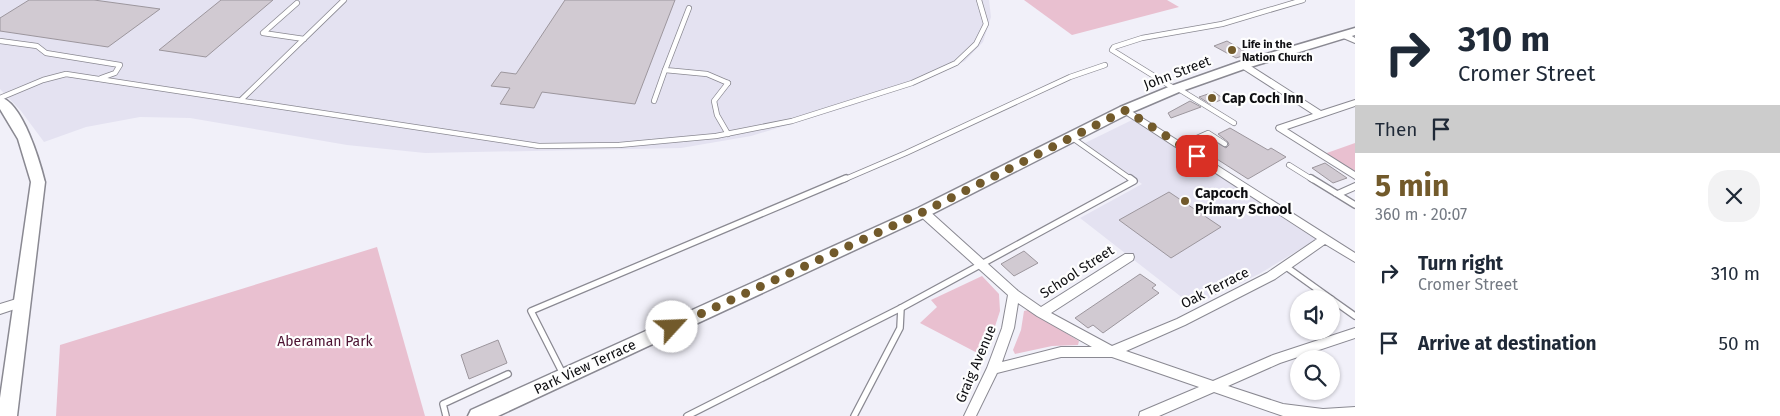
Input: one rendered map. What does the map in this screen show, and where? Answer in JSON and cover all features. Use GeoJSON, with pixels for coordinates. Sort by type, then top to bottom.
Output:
{"type":"FeatureCollection","features":[{"type":"Feature","properties":{"kind":"main road","name":"John Street"},"geometry":{"type":"LineString","coordinates":[[1126,110],[1176,88],[1243,65],[1351,36]]}},
{"type":"Feature","properties":{"kind":"main road"},"geometry":{"type":"LineString","coordinates":[[0,99],[14,116],[29,145],[38,182],[8,416]]}},
{"type":"Feature","properties":{"kind":"main road","name":"Park View Terrace"},"geometry":{"type":"LineString","coordinates":[[478,416],[923,212],[1126,110]]}},
{"type":"Feature","properties":{"kind":"street"},"geometry":{"type":"LineString","coordinates":[[1243,65],[1322,115]]}},
{"type":"Feature","properties":{"kind":"street"},"geometry":{"type":"LineString","coordinates":[[1355,103],[1280,128],[1355,176]]}},
{"type":"Feature","properties":{"kind":"street"},"geometry":{"type":"LineString","coordinates":[[1126,110],[1355,258]]}},
{"type":"Feature","properties":{"kind":"street"},"geometry":{"type":"LineString","coordinates":[[1338,194],[1355,186]]}},
{"type":"Feature","properties":{"kind":"street"},"geometry":{"type":"LineString","coordinates":[[923,212],[1014,294],[1041,313],[1112,352],[1284,410],[1322,415],[1355,413]]}},
{"type":"Feature","properties":{"kind":"street","name":"Oak Terrace"},"geometry":{"type":"LineString","coordinates":[[1112,352],[1181,322],[1271,276],[1325,239]]}},
{"type":"Feature","properties":{"kind":"street","name":"School Street"},"geometry":{"type":"LineString","coordinates":[[1041,313],[1129,257]]}},
{"type":"Feature","properties":{"kind":"street","name":"Graig Avenue"},"geometry":{"type":"LineString","coordinates":[[970,416],[993,369],[1008,328],[1014,294]]}},
{"type":"Feature","properties":{"kind":"street"},"geometry":{"type":"LineString","coordinates":[[0,309],[23,302]]}},
{"type":"Feature","properties":{"kind":"street"},"geometry":{"type":"LineString","coordinates":[[1145,416],[1210,386],[1277,359],[1355,333]]}},
{"type":"Feature","properties":{"kind":"street"},"geometry":{"type":"LineString","coordinates":[[993,369],[1061,352],[1112,352]]}},
{"type":"Feature","properties":{"kind":"lane"},"geometry":{"type":"LineString","coordinates":[[241,100],[344,0]]}},
{"type":"Feature","properties":{"kind":"lane"},"geometry":{"type":"LineString","coordinates":[[0,99],[43,80],[66,74],[539,146],[620,144],[728,134],[792,121],[912,83],[956,63],[976,44],[986,24],[979,0]]}},
{"type":"Feature","properties":{"kind":"lane"},"geometry":{"type":"LineString","coordinates":[[1234,123],[1112,50],[1114,47],[1142,38],[1222,24],[1303,0]]}},
{"type":"Feature","properties":{"kind":"lane"},"geometry":{"type":"LineString","coordinates":[[297,3],[263,33],[304,39]]}},
{"type":"Feature","properties":{"kind":"lane"},"geometry":{"type":"LineString","coordinates":[[654,101],[688,8]]}},
{"type":"Feature","properties":{"kind":"lane"},"geometry":{"type":"LineString","coordinates":[[0,41],[37,46],[46,53],[120,65],[115,73],[96,79]]}},
{"type":"Feature","properties":{"kind":"lane"},"geometry":{"type":"LineString","coordinates":[[564,376],[531,310],[906,153],[1070,77],[1105,65]]}},
{"type":"Feature","properties":{"kind":"lane"},"geometry":{"type":"LineString","coordinates":[[665,70],[706,74],[728,83],[723,86],[714,101],[717,116],[728,134]]}},
{"type":"Feature","properties":{"kind":"lane"},"geometry":{"type":"LineString","coordinates":[[1181,145],[1208,133],[1225,144]]}},
{"type":"Feature","properties":{"kind":"lane"},"geometry":{"type":"LineString","coordinates":[[687,416],[901,308],[1134,181],[1071,137]]}},
{"type":"Feature","properties":{"kind":"lane"},"geometry":{"type":"LineString","coordinates":[[1289,165],[1355,205]]}},
{"type":"Feature","properties":{"kind":"lane"},"geometry":{"type":"LineString","coordinates":[[1285,266],[1318,290]]}},
{"type":"Feature","properties":{"kind":"lane"},"geometry":{"type":"LineString","coordinates":[[1340,305],[1355,316]]}},
{"type":"Feature","properties":{"kind":"lane"},"geometry":{"type":"LineString","coordinates":[[854,416],[900,328],[901,308]]}},
{"type":"Feature","properties":{"kind":"lane"},"geometry":{"type":"LineString","coordinates":[[446,416],[443,404],[508,374]]}},
{"type":"Feature","properties":{"kind":"shaded area"},"geometry":{"type":"Polygon","coordinates":[[[0,0],[989,0],[991,17],[983,42],[965,61],[923,81],[854,105],[751,136],[681,148],[425,153],[347,145],[190,118],[140,117],[86,127],[44,142],[21,111],[0,89],[0,0]]]}},
{"type":"Feature","properties":{"kind":"shaded area","name":"Capcoch Primary School"},"geometry":{"type":"Polygon","coordinates":[[[1132,120],[1317,239],[1259,274],[1193,306],[1080,218],[1142,184],[1085,143],[1132,120]]]}},
{"type":"Feature","properties":{"kind":"green space"},"geometry":{"type":"Polygon","coordinates":[[[1024,0],[1167,0],[1179,7],[1072,35],[1024,0]]]}},
{"type":"Feature","properties":{"kind":"green space"},"geometry":{"type":"Polygon","coordinates":[[[1355,143],[1355,173],[1324,154],[1355,143]]]}},
{"type":"Feature","properties":{"kind":"green space","name":"Aberaman Park"},"geometry":{"type":"Polygon","coordinates":[[[377,247],[425,416],[56,416],[60,345],[377,247]]]}},
{"type":"Feature","properties":{"kind":"green space"},"geometry":{"type":"Polygon","coordinates":[[[982,276],[999,294],[1000,311],[985,357],[920,323],[937,307],[931,300],[982,276]]]}},
{"type":"Feature","properties":{"kind":"green space"},"geometry":{"type":"Polygon","coordinates":[[[1028,310],[1079,341],[1078,345],[1052,346],[1015,354],[1013,350],[1021,330],[1024,311],[1028,310]]]}},
{"type":"Feature","properties":{"kind":"building"},"geometry":{"type":"Polygon","coordinates":[[[29,0],[94,0],[160,9],[108,47],[0,31],[0,18],[29,0]]]}},
{"type":"Feature","properties":{"kind":"building"},"geometry":{"type":"Polygon","coordinates":[[[221,0],[273,0],[206,57],[159,50],[221,0]]]}},
{"type":"Feature","properties":{"kind":"building"},"geometry":{"type":"Polygon","coordinates":[[[565,0],[675,0],[635,104],[542,92],[534,108],[500,104],[510,88],[491,86],[501,72],[516,74],[565,0]]]}},
{"type":"Feature","properties":{"kind":"building","name":"Life in the Nation Church"},"geometry":{"type":"Polygon","coordinates":[[[1227,41],[1249,54],[1236,58],[1214,46],[1227,41]]]}},
{"type":"Feature","properties":{"kind":"building","name":"Cap Coch Inn"},"geometry":{"type":"Polygon","coordinates":[[[1214,92],[1224,99],[1210,104],[1199,97],[1214,92]]]}},
{"type":"Feature","properties":{"kind":"building"},"geometry":{"type":"Polygon","coordinates":[[[1190,101],[1201,107],[1171,118],[1168,113],[1190,101]]]}},
{"type":"Feature","properties":{"kind":"building"},"geometry":{"type":"Polygon","coordinates":[[[1230,128],[1268,150],[1271,148],[1286,157],[1248,179],[1195,145],[1209,138],[1226,148],[1229,145],[1228,142],[1218,134],[1230,128]]]}},
{"type":"Feature","properties":{"kind":"building"},"geometry":{"type":"Polygon","coordinates":[[[1325,163],[1347,178],[1333,183],[1312,168],[1325,163]]]}},
{"type":"Feature","properties":{"kind":"building"},"geometry":{"type":"Polygon","coordinates":[[[1169,192],[1221,227],[1171,258],[1119,220],[1169,192]]]}},
{"type":"Feature","properties":{"kind":"building"},"geometry":{"type":"Polygon","coordinates":[[[1024,251],[1038,263],[1014,276],[1001,264],[1024,251]]]}},
{"type":"Feature","properties":{"kind":"building"},"geometry":{"type":"Polygon","coordinates":[[[1140,274],[1156,285],[1152,288],[1159,293],[1103,333],[1093,325],[1088,328],[1075,318],[1140,274]]]}},
{"type":"Feature","properties":{"kind":"building"},"geometry":{"type":"Polygon","coordinates":[[[498,340],[507,363],[469,379],[461,355],[498,340]]]}},
{"type":"Feature","properties":{"kind":"place","name":"Life in the Nation Church"},"geometry":{"type":"Point","coordinates":[1232,50]}},
{"type":"Feature","properties":{"kind":"place","name":"Cap Coch Inn"},"geometry":{"type":"Point","coordinates":[1212,98]}},
{"type":"Feature","properties":{"kind":"place","name":"Capcoch Primary School"},"geometry":{"type":"Point","coordinates":[1185,201]}},
{"type":"Feature","properties":{"kind":"route"},"geometry":{"type":"LineString","coordinates":[[672,327],[923,212],[1126,110],[1197,156]]}}]}
